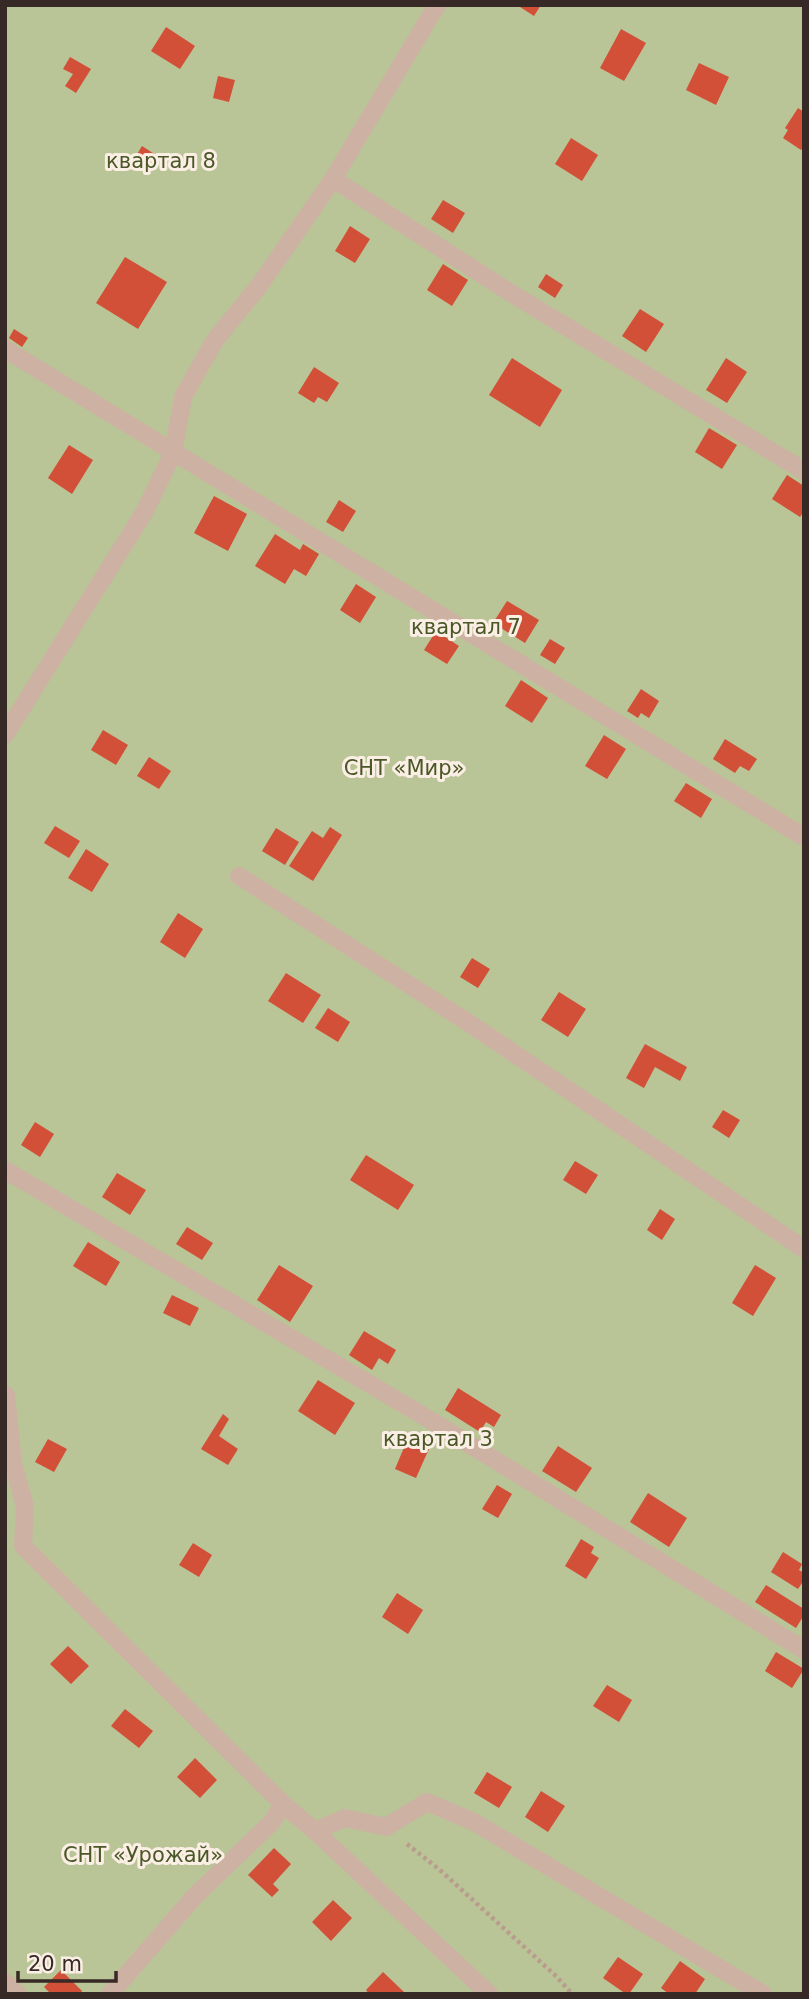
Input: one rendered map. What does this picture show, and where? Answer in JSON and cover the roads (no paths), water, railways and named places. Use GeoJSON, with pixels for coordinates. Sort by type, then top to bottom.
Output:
{"type":"FeatureCollection","features":[{"type":"Feature","properties":{"kind":"lane"},"geometry":{"type":"LineString","coordinates":[[5,735],[145,511],[173,453],[183,397],[215,340],[259,286],[333,179],[437,5]]}},
{"type":"Feature","properties":{"kind":"lane"},"geometry":{"type":"LineString","coordinates":[[333,179],[514,295],[804,471]]}},
{"type":"Feature","properties":{"kind":"lane"},"geometry":{"type":"LineString","coordinates":[[5,349],[804,837]]}},
{"type":"Feature","properties":{"kind":"lane"},"geometry":{"type":"LineString","coordinates":[[239,876],[469,1023],[804,1249]]}},
{"type":"Feature","properties":{"kind":"lane"},"geometry":{"type":"LineString","coordinates":[[5,1170],[417,1412],[804,1650]]}},
{"type":"Feature","properties":{"kind":"lane"},"geometry":{"type":"LineString","coordinates":[[6,1395],[13,1463],[25,1506],[23,1546],[283,1804],[489,1994]]}},
{"type":"Feature","properties":{"kind":"lane"},"geometry":{"type":"LineString","coordinates":[[315,1831],[345,1818],[386,1827],[427,1802],[474,1822],[763,1994]]}},
{"type":"Feature","properties":{"kind":"lane"},"geometry":{"type":"LineString","coordinates":[[110,1994],[194,1897],[272,1822],[283,1804]]}},
{"type":"Feature","properties":{"kind":"lane"},"geometry":{"type":"LineString","coordinates":[[5,1982],[18,1994]]}},
{"type":"Feature","properties":{"kind":"park label","name":"квартал 8"},"geometry":{"type":"Point","coordinates":[161,161]}},
{"type":"Feature","properties":{"kind":"park label","name":"квартал 7"},"geometry":{"type":"Point","coordinates":[466,627]}},
{"type":"Feature","properties":{"kind":"park label","name":"СНТ «Мир»"},"geometry":{"type":"Point","coordinates":[404,768]}},
{"type":"Feature","properties":{"kind":"park label","name":"квартал 3"},"geometry":{"type":"Point","coordinates":[438,1439]}},
{"type":"Feature","properties":{"kind":"park label","name":"СНТ «Урожай»"},"geometry":{"type":"Point","coordinates":[143,1855]}}]}
